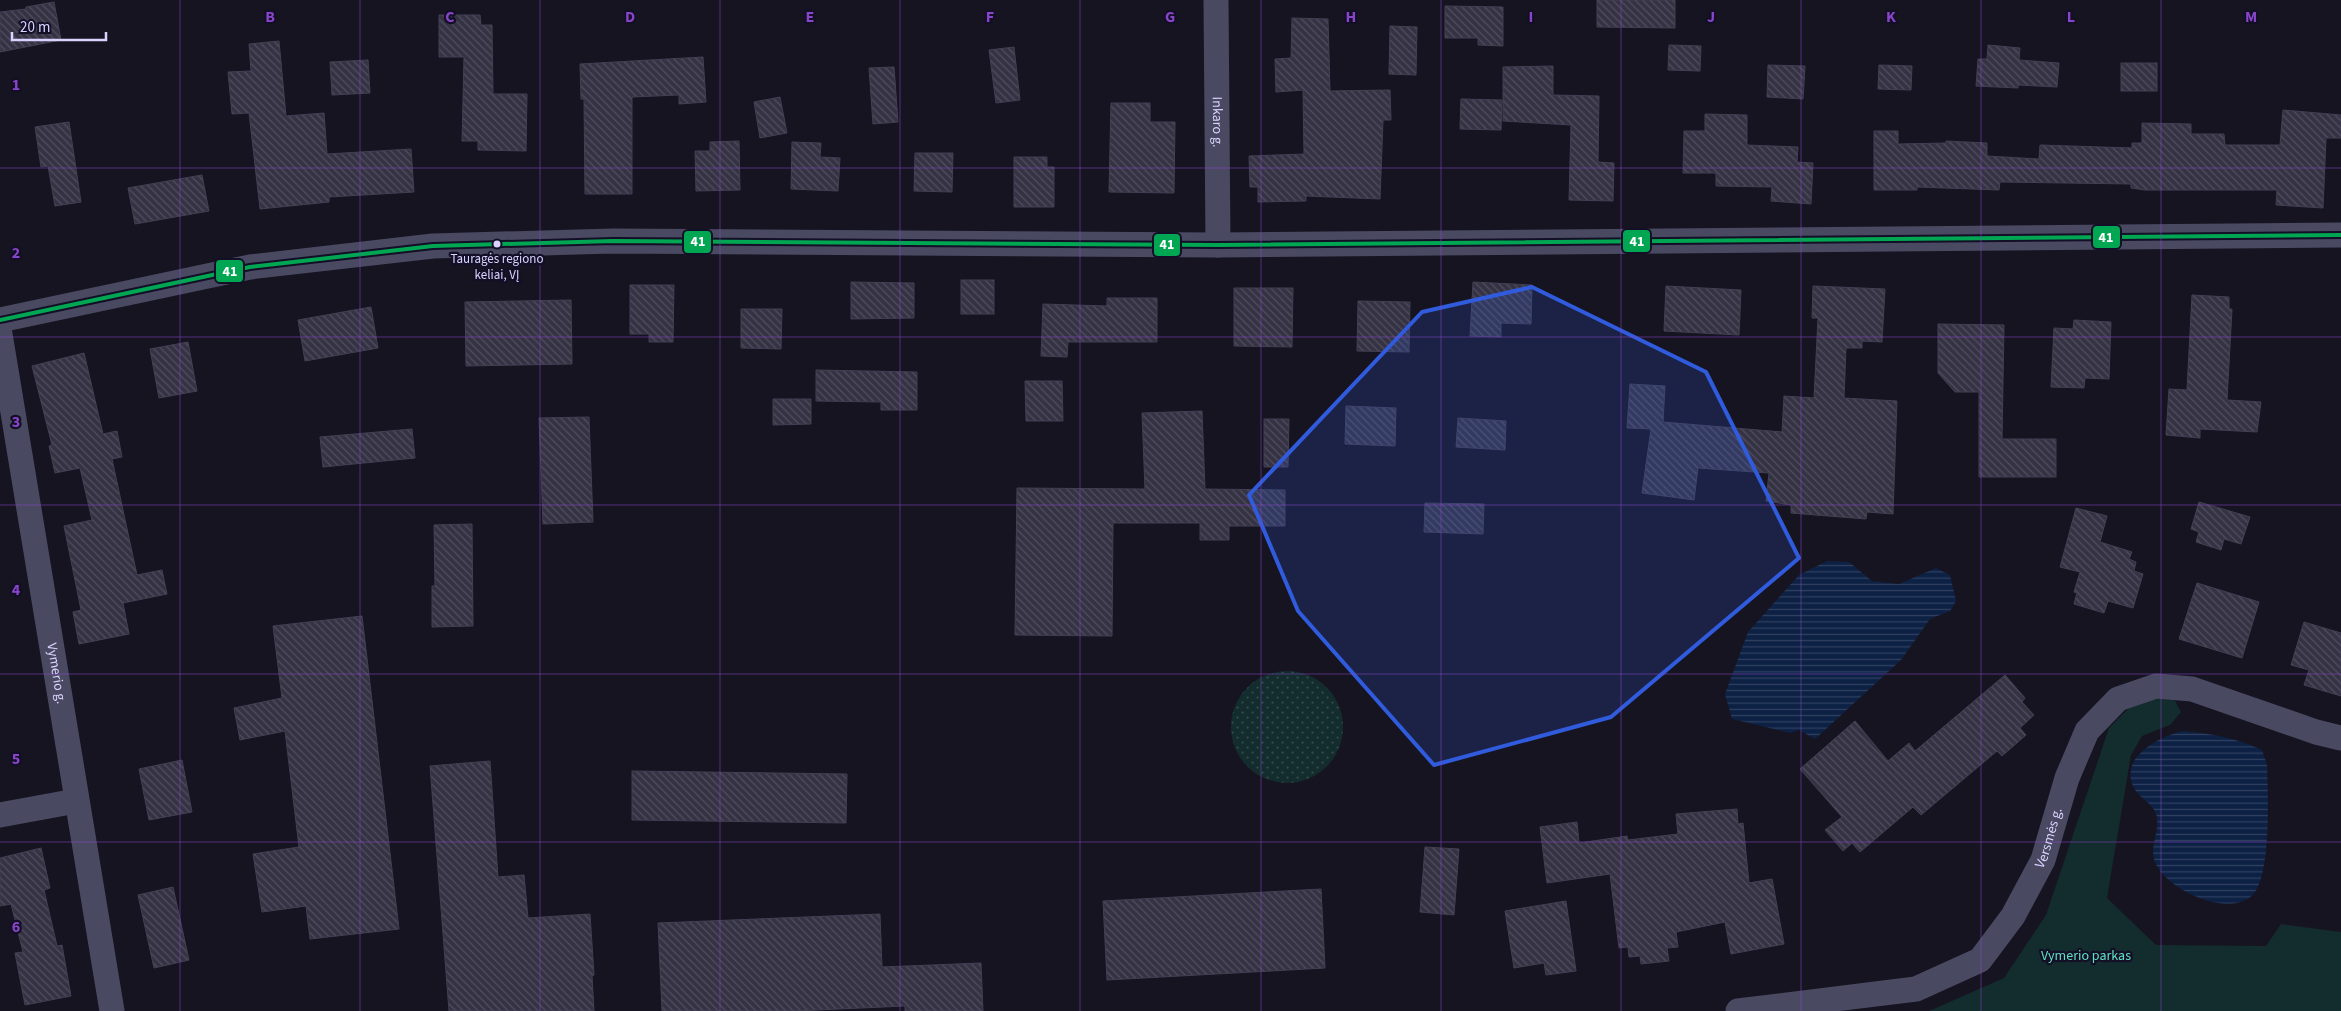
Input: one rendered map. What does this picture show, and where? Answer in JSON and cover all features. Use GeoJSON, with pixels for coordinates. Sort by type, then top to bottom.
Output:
{"type":"FeatureCollection","features":[{"type":"Feature","properties":{"kind":"street","name":"Inkaro g."},"geometry":{"type":"LineString","coordinates":[[1216,0],[1218,245]]}},
{"type":"Feature","properties":{"kind":"street"},"geometry":{"type":"LineString","coordinates":[[0,320],[250,267],[432,246],[613,241],[1218,245],[2341,235]]}},
{"type":"Feature","properties":{"kind":"street","name":"Vymerio g."},"geometry":{"type":"LineString","coordinates":[[0,334],[112,1011]]}},
{"type":"Feature","properties":{"kind":"street","name":"Versmės g."},"geometry":{"type":"LineString","coordinates":[[1738,1011],[1916,989],[1980,960],[2013,916],[2043,860],[2067,778],[2087,730],[2118,699],[2156,686],[2192,688],[2316,732],[2341,738]]}},
{"type":"Feature","properties":{"kind":"street"},"geometry":{"type":"LineString","coordinates":[[0,815],[76,801]]}},
{"type":"Feature","properties":{"kind":"highlighted area"},"geometry":{"type":"Polygon","coordinates":[[[1532,287],[1706,372],[1799,558],[1611,717],[1434,765],[1298,611],[1249,495],[1422,312],[1532,287]]]}},
{"type":"Feature","properties":{"kind":"green space"},"geometry":{"type":"Polygon","coordinates":[[[1287,671],[1308,675],[1327,687],[1339,706],[1343,727],[1339,748],[1327,767],[1308,779],[1287,783],[1266,779],[1247,767],[1235,748],[1231,727],[1235,706],[1247,687],[1266,675],[1287,671]]]}},
{"type":"Feature","properties":{"kind":"green space","name":"Vymerio parkas"},"geometry":{"type":"Polygon","coordinates":[[[2159,694],[2174,699],[2181,712],[2170,725],[2142,736],[2131,755],[2107,898],[2156,945],[2266,946],[2281,924],[2341,932],[2341,1011],[1929,1011],[2004,978],[2046,915],[2109,728],[2130,707],[2159,694]]]}},
{"type":"Feature","properties":{"kind":"water"},"geometry":{"type":"Polygon","coordinates":[[[1827,561],[1849,562],[1872,581],[1899,584],[1936,568],[1950,575],[1956,601],[1950,611],[1930,619],[1901,660],[1815,739],[1799,730],[1790,733],[1732,719],[1725,694],[1748,632],[1799,575],[1827,561]]]}},
{"type":"Feature","properties":{"kind":"water"},"geometry":{"type":"Polygon","coordinates":[[[2182,731],[2223,737],[2262,750],[2267,765],[2268,812],[2264,867],[2255,892],[2245,900],[2231,904],[2215,903],[2199,898],[2184,891],[2170,881],[2160,870],[2154,859],[2153,848],[2157,826],[2156,814],[2152,807],[2135,790],[2130,775],[2137,757],[2144,750],[2163,738],[2182,731]]]}},
{"type":"Feature","properties":{"kind":"building"},"geometry":{"type":"Polygon","coordinates":[[[1597,0],[1675,0],[1675,28],[1597,27],[1597,0]]]}},
{"type":"Feature","properties":{"kind":"building"},"geometry":{"type":"Polygon","coordinates":[[[54,2],[61,40],[0,52],[0,12],[26,9],[26,7],[54,2]]]}},
{"type":"Feature","properties":{"kind":"building"},"geometry":{"type":"Polygon","coordinates":[[[1445,6],[1503,7],[1503,46],[1478,45],[1478,38],[1445,38],[1445,6]]]}},
{"type":"Feature","properties":{"kind":"building"},"geometry":{"type":"Polygon","coordinates":[[[439,15],[480,15],[481,25],[492,25],[493,94],[527,94],[526,151],[478,150],[478,141],[462,141],[464,57],[439,57],[439,15]]]}},
{"type":"Feature","properties":{"kind":"building"},"geometry":{"type":"Polygon","coordinates":[[[1292,18],[1328,19],[1330,91],[1390,90],[1391,120],[1383,120],[1380,199],[1306,196],[1306,201],[1258,202],[1258,187],[1250,187],[1249,156],[1304,154],[1303,90],[1276,92],[1275,59],[1291,58],[1292,18]]]}},
{"type":"Feature","properties":{"kind":"building"},"geometry":{"type":"Polygon","coordinates":[[[1390,26],[1417,27],[1416,75],[1389,74],[1390,26]]]}},
{"type":"Feature","properties":{"kind":"building"},"geometry":{"type":"Polygon","coordinates":[[[279,41],[286,116],[324,113],[327,154],[411,149],[414,192],[329,197],[329,202],[260,209],[249,113],[232,114],[228,72],[251,71],[249,44],[279,41]]]}},
{"type":"Feature","properties":{"kind":"building"},"geometry":{"type":"Polygon","coordinates":[[[1669,45],[1701,46],[1700,71],[1668,70],[1669,45]]]}},
{"type":"Feature","properties":{"kind":"building"},"geometry":{"type":"Polygon","coordinates":[[[1988,45],[2020,48],[2019,60],[2059,63],[2057,87],[2018,85],[2018,88],[1976,86],[1978,59],[1987,59],[1988,45]]]}},
{"type":"Feature","properties":{"kind":"building"},"geometry":{"type":"Polygon","coordinates":[[[1014,47],[1020,100],[996,103],[989,50],[1014,47]]]}},
{"type":"Feature","properties":{"kind":"building"},"geometry":{"type":"Polygon","coordinates":[[[703,57],[706,102],[679,104],[679,95],[632,97],[632,194],[585,194],[584,99],[581,99],[580,64],[703,57]]]}},
{"type":"Feature","properties":{"kind":"building"},"geometry":{"type":"Polygon","coordinates":[[[368,60],[370,93],[332,95],[330,62],[368,60]]]}},
{"type":"Feature","properties":{"kind":"building"},"geometry":{"type":"Polygon","coordinates":[[[2121,63],[2157,63],[2157,91],[2121,91],[2121,63]]]}},
{"type":"Feature","properties":{"kind":"building"},"geometry":{"type":"Polygon","coordinates":[[[1768,65],[1805,66],[1803,99],[1767,97],[1768,65]]]}},
{"type":"Feature","properties":{"kind":"building"},"geometry":{"type":"Polygon","coordinates":[[[1879,65],[1912,66],[1911,90],[1878,89],[1879,65]]]}},
{"type":"Feature","properties":{"kind":"building"},"geometry":{"type":"Polygon","coordinates":[[[1553,66],[1553,95],[1599,96],[1598,162],[1614,163],[1613,201],[1569,200],[1571,125],[1503,121],[1503,67],[1553,66]]]}},
{"type":"Feature","properties":{"kind":"building"},"geometry":{"type":"Polygon","coordinates":[[[894,67],[898,122],[873,124],[869,68],[894,67]]]}},
{"type":"Feature","properties":{"kind":"building"},"geometry":{"type":"Polygon","coordinates":[[[780,97],[787,133],[760,138],[754,102],[780,97]]]}},
{"type":"Feature","properties":{"kind":"building"},"geometry":{"type":"Polygon","coordinates":[[[1461,99],[1502,100],[1501,130],[1460,129],[1461,99]]]}},
{"type":"Feature","properties":{"kind":"building"},"geometry":{"type":"Polygon","coordinates":[[[1111,103],[1150,103],[1150,122],[1175,122],[1174,193],[1109,192],[1111,103]]]}},
{"type":"Feature","properties":{"kind":"building"},"geometry":{"type":"Polygon","coordinates":[[[2283,110],[2341,115],[2341,138],[2326,138],[2323,208],[2276,205],[2277,190],[2145,190],[2131,188],[2131,184],[2000,182],[1999,190],[1917,187],[1917,190],[1874,190],[1874,131],[1898,131],[1898,144],[1946,143],[1946,141],[1987,143],[1987,156],[2039,159],[2040,145],[2132,148],[2132,143],[2142,143],[2142,123],[2191,124],[2191,134],[2224,134],[2225,145],[2280,145],[2283,110]]]}},
{"type":"Feature","properties":{"kind":"building"},"geometry":{"type":"Polygon","coordinates":[[[1705,114],[1747,115],[1747,145],[1798,147],[1797,162],[1813,163],[1811,204],[1771,201],[1772,187],[1716,186],[1716,173],[1683,173],[1684,131],[1705,131],[1705,114]]]}},
{"type":"Feature","properties":{"kind":"building"},"geometry":{"type":"Polygon","coordinates":[[[69,122],[81,202],[55,206],[48,166],[41,167],[35,127],[69,122]]]}},
{"type":"Feature","properties":{"kind":"building"},"geometry":{"type":"Polygon","coordinates":[[[739,141],[740,190],[696,191],[695,151],[710,151],[710,142],[739,141]]]}},
{"type":"Feature","properties":{"kind":"building"},"geometry":{"type":"Polygon","coordinates":[[[792,142],[821,143],[820,157],[840,158],[838,191],[791,189],[792,142]]]}},
{"type":"Feature","properties":{"kind":"building"},"geometry":{"type":"Polygon","coordinates":[[[915,153],[953,153],[952,192],[914,191],[915,153]]]}},
{"type":"Feature","properties":{"kind":"building"},"geometry":{"type":"Polygon","coordinates":[[[1014,157],[1047,157],[1047,167],[1054,167],[1054,207],[1014,207],[1014,157]]]}},
{"type":"Feature","properties":{"kind":"building"},"geometry":{"type":"Polygon","coordinates":[[[202,175],[209,211],[135,224],[128,188],[202,175]]]}},
{"type":"Feature","properties":{"kind":"building"},"geometry":{"type":"Polygon","coordinates":[[[961,280],[994,280],[994,314],[961,314],[961,280]]]}},
{"type":"Feature","properties":{"kind":"building"},"geometry":{"type":"Polygon","coordinates":[[[851,282],[914,283],[914,318],[851,319],[851,282]]]}},
{"type":"Feature","properties":{"kind":"building"},"geometry":{"type":"Polygon","coordinates":[[[1473,282],[1532,285],[1531,324],[1501,323],[1501,337],[1470,336],[1473,282]]]}},
{"type":"Feature","properties":{"kind":"building"},"geometry":{"type":"Polygon","coordinates":[[[630,285],[674,285],[673,342],[649,342],[649,334],[630,334],[630,285]]]}},
{"type":"Feature","properties":{"kind":"building"},"geometry":{"type":"Polygon","coordinates":[[[1666,286],[1741,290],[1739,335],[1664,331],[1666,286]]]}},
{"type":"Feature","properties":{"kind":"building"},"geometry":{"type":"Polygon","coordinates":[[[1813,286],[1885,289],[1882,342],[1862,341],[1862,348],[1846,348],[1844,398],[1897,401],[1893,514],[1867,512],[1866,519],[1791,513],[1791,505],[1766,501],[1769,473],[1698,468],[1694,500],[1642,493],[1651,429],[1627,428],[1630,384],[1665,386],[1663,422],[1782,432],[1784,396],[1814,398],[1818,318],[1812,318],[1813,286]]]}},
{"type":"Feature","properties":{"kind":"building"},"geometry":{"type":"Polygon","coordinates":[[[1234,288],[1293,288],[1292,347],[1234,346],[1234,288]]]}},
{"type":"Feature","properties":{"kind":"building"},"geometry":{"type":"Polygon","coordinates":[[[2192,295],[2229,297],[2229,309],[2232,309],[2227,400],[2261,402],[2257,432],[2200,429],[2200,438],[2166,435],[2169,389],[2187,390],[2192,295]]]}},
{"type":"Feature","properties":{"kind":"building"},"geometry":{"type":"Polygon","coordinates":[[[1107,298],[1157,298],[1157,342],[1068,342],[1067,357],[1041,356],[1043,304],[1107,306],[1107,298]]]}},
{"type":"Feature","properties":{"kind":"building"},"geometry":{"type":"Polygon","coordinates":[[[571,300],[572,364],[466,366],[465,302],[571,300]]]}},
{"type":"Feature","properties":{"kind":"building"},"geometry":{"type":"Polygon","coordinates":[[[1358,301],[1410,302],[1409,352],[1357,351],[1358,301]]]}},
{"type":"Feature","properties":{"kind":"building"},"geometry":{"type":"Polygon","coordinates":[[[371,307],[378,348],[305,361],[298,320],[371,307]]]}},
{"type":"Feature","properties":{"kind":"building"},"geometry":{"type":"Polygon","coordinates":[[[741,309],[782,309],[781,349],[741,348],[741,309]]]}},
{"type":"Feature","properties":{"kind":"building"},"geometry":{"type":"Polygon","coordinates":[[[2074,320],[2111,322],[2109,379],[2085,378],[2084,388],[2051,387],[2054,328],[2073,329],[2074,320]]]}},
{"type":"Feature","properties":{"kind":"building"},"geometry":{"type":"Polygon","coordinates":[[[1938,324],[2004,325],[2002,439],[2056,439],[2056,477],[1979,477],[1979,392],[1955,392],[1938,373],[1938,324]]]}},
{"type":"Feature","properties":{"kind":"building"},"geometry":{"type":"Polygon","coordinates":[[[188,342],[197,391],[159,398],[150,349],[188,342]]]}},
{"type":"Feature","properties":{"kind":"building"},"geometry":{"type":"Polygon","coordinates":[[[84,353],[103,434],[117,431],[122,457],[112,459],[137,575],[162,570],[167,594],[123,603],[129,634],[79,644],[73,612],[81,610],[64,526],[92,520],[80,468],[55,473],[49,446],[52,445],[32,366],[84,353]]]}},
{"type":"Feature","properties":{"kind":"building"},"geometry":{"type":"Polygon","coordinates":[[[816,370],[917,372],[917,410],[881,410],[881,402],[816,401],[816,370]]]}},
{"type":"Feature","properties":{"kind":"building"},"geometry":{"type":"Polygon","coordinates":[[[1025,381],[1062,381],[1063,421],[1026,421],[1025,381]]]}},
{"type":"Feature","properties":{"kind":"building"},"geometry":{"type":"Polygon","coordinates":[[[773,399],[811,399],[811,424],[773,425],[773,399]]]}},
{"type":"Feature","properties":{"kind":"building"},"geometry":{"type":"Polygon","coordinates":[[[1346,406],[1396,408],[1395,446],[1345,444],[1346,406]]]}},
{"type":"Feature","properties":{"kind":"building"},"geometry":{"type":"Polygon","coordinates":[[[1202,411],[1205,489],[1285,490],[1285,526],[1229,526],[1229,540],[1200,540],[1200,523],[1113,523],[1112,636],[1015,635],[1017,488],[1145,489],[1142,413],[1202,411]]]}},
{"type":"Feature","properties":{"kind":"building"},"geometry":{"type":"Polygon","coordinates":[[[589,417],[593,522],[543,524],[539,418],[589,417]]]}},
{"type":"Feature","properties":{"kind":"building"},"geometry":{"type":"Polygon","coordinates":[[[1458,418],[1506,421],[1505,450],[1456,447],[1458,418]]]}},
{"type":"Feature","properties":{"kind":"building"},"geometry":{"type":"Polygon","coordinates":[[[1264,419],[1289,419],[1288,467],[1264,467],[1264,419]]]}},
{"type":"Feature","properties":{"kind":"building"},"geometry":{"type":"Polygon","coordinates":[[[412,429],[415,458],[323,467],[320,437],[412,429]]]}},
{"type":"Feature","properties":{"kind":"building"},"geometry":{"type":"Polygon","coordinates":[[[2199,502],[2250,517],[2241,544],[2224,539],[2221,550],[2196,542],[2199,532],[2191,529],[2199,502]]]}},
{"type":"Feature","properties":{"kind":"building"},"geometry":{"type":"Polygon","coordinates":[[[1425,503],[1484,504],[1483,534],[1424,532],[1425,503]]]}},
{"type":"Feature","properties":{"kind":"building"},"geometry":{"type":"Polygon","coordinates":[[[2076,508],[2107,516],[2100,542],[2132,552],[2129,559],[2136,562],[2134,571],[2143,574],[2133,608],[2108,601],[2104,613],[2074,604],[2077,593],[2074,592],[2080,572],[2060,567],[2076,508]]]}},
{"type":"Feature","properties":{"kind":"building"},"geometry":{"type":"Polygon","coordinates":[[[472,524],[473,626],[432,627],[432,586],[435,586],[434,525],[472,524]]]}},
{"type":"Feature","properties":{"kind":"building"},"geometry":{"type":"Polygon","coordinates":[[[2197,583],[2259,602],[2242,658],[2179,639],[2197,583]]]}},
{"type":"Feature","properties":{"kind":"building"},"geometry":{"type":"Polygon","coordinates":[[[362,616],[399,929],[310,939],[306,906],[262,912],[253,854],[299,847],[285,731],[240,740],[234,708],[282,698],[273,626],[362,616]]]}},
{"type":"Feature","properties":{"kind":"building"},"geometry":{"type":"Polygon","coordinates":[[[2304,622],[2341,633],[2341,696],[2304,685],[2309,670],[2291,665],[2304,622]]]}},
{"type":"Feature","properties":{"kind":"building"},"geometry":{"type":"Polygon","coordinates":[[[2005,675],[2025,698],[2022,702],[2034,715],[2020,728],[2026,735],[2002,756],[1997,751],[1921,815],[1913,807],[1860,852],[1852,843],[1843,851],[1825,830],[1842,817],[1800,769],[1855,721],[1888,761],[1909,743],[1915,751],[2005,675]]]}},
{"type":"Feature","properties":{"kind":"building"},"geometry":{"type":"Polygon","coordinates":[[[182,760],[192,812],[149,820],[139,769],[182,760]]]}},
{"type":"Feature","properties":{"kind":"building"},"geometry":{"type":"Polygon","coordinates":[[[490,761],[498,877],[524,875],[528,918],[590,914],[594,1011],[449,1011],[430,766],[490,761]]]}},
{"type":"Feature","properties":{"kind":"building"},"geometry":{"type":"Polygon","coordinates":[[[632,771],[847,774],[846,823],[632,820],[632,771]]]}},
{"type":"Feature","properties":{"kind":"building"},"geometry":{"type":"Polygon","coordinates":[[[1737,809],[1738,824],[1743,823],[1749,883],[1772,879],[1784,944],[1731,954],[1725,922],[1676,932],[1678,947],[1667,948],[1669,961],[1641,964],[1640,956],[1629,957],[1628,947],[1619,948],[1610,874],[1547,883],[1540,827],[1577,822],[1579,843],[1627,836],[1628,840],[1678,834],[1676,814],[1737,809]]]}},
{"type":"Feature","properties":{"kind":"building"},"geometry":{"type":"Polygon","coordinates":[[[1425,847],[1459,849],[1454,915],[1420,912],[1425,847]]]}},
{"type":"Feature","properties":{"kind":"building"},"geometry":{"type":"Polygon","coordinates":[[[41,848],[50,888],[44,890],[57,946],[62,945],[71,996],[25,1005],[15,953],[23,952],[11,904],[0,906],[0,858],[41,848]]]}},
{"type":"Feature","properties":{"kind":"building"},"geometry":{"type":"Polygon","coordinates":[[[173,887],[189,960],[154,968],[138,895],[173,887]]]}},
{"type":"Feature","properties":{"kind":"building"},"geometry":{"type":"Polygon","coordinates":[[[1321,889],[1325,968],[1107,980],[1103,901],[1321,889]]]}},
{"type":"Feature","properties":{"kind":"building"},"geometry":{"type":"Polygon","coordinates":[[[1566,901],[1576,971],[1546,975],[1544,963],[1514,968],[1505,911],[1566,901]]]}},
{"type":"Feature","properties":{"kind":"building"},"geometry":{"type":"Polygon","coordinates":[[[880,914],[882,967],[981,963],[983,1011],[905,1011],[905,1006],[795,1011],[662,1011],[658,923],[880,914]]]}},
{"type":"Feature","properties":{"kind":"transit line","name":"41"},"geometry":{"type":"LineString","coordinates":[[0,320],[250,267],[433,246],[613,241],[1218,245],[2341,235]]}},
{"type":"Feature","properties":{"kind":"place","name":"Tauragės regiono keliai, VĮ"},"geometry":{"type":"Point","coordinates":[497,244]}}]}
